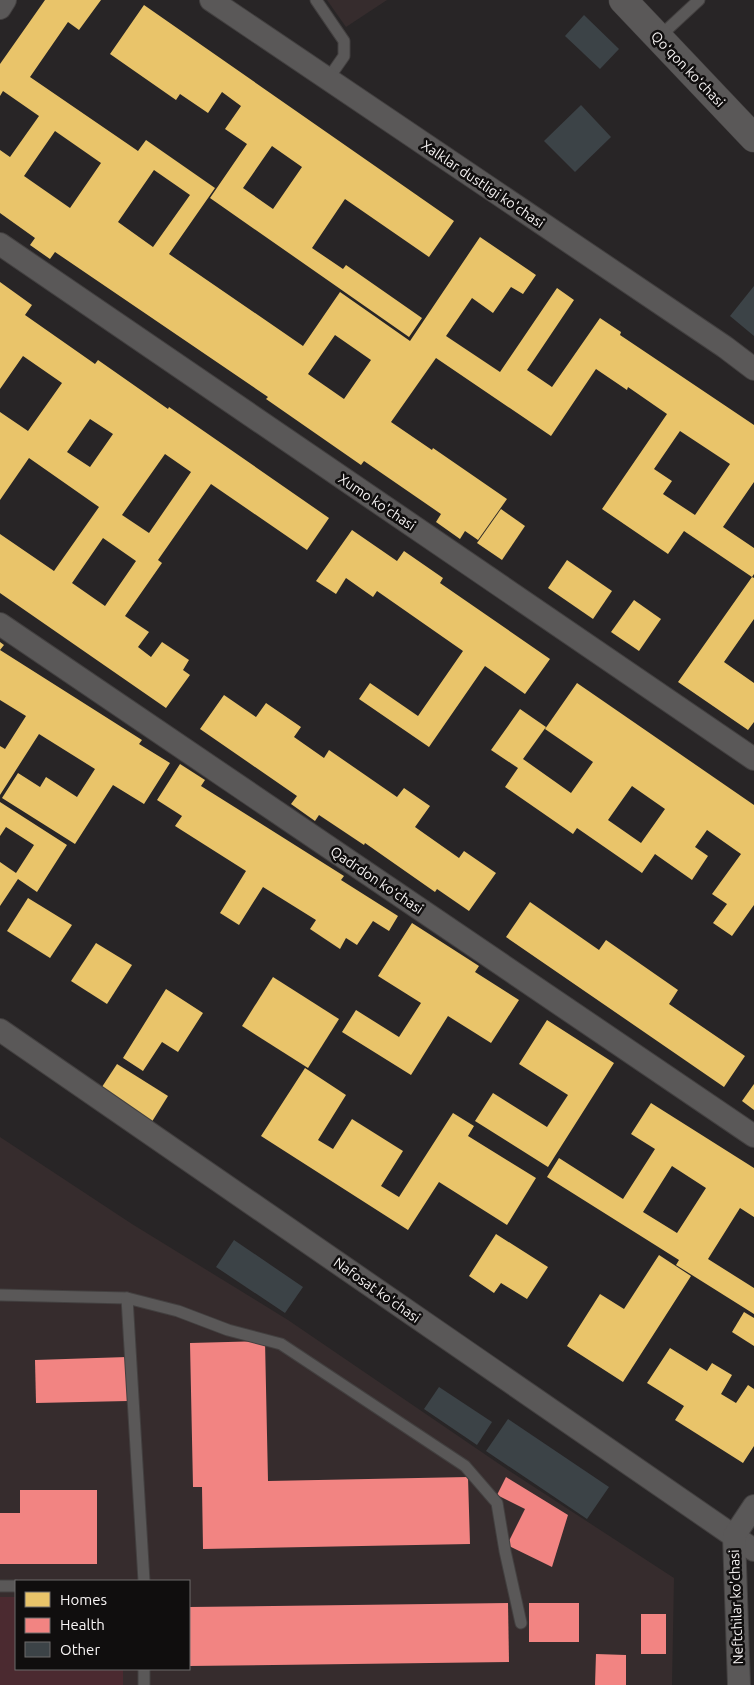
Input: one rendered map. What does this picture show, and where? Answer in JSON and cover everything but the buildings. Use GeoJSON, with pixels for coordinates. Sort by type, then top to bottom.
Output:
{"type":"FeatureCollection","features":[{"type":"Feature","properties":{"kind":"street"},"geometry":{"type":"LineString","coordinates":[[0,8],[5,0]]}},
{"type":"Feature","properties":{"kind":"street","name":"Xalklar dustligi ko'chasi"},"geometry":{"type":"LineString","coordinates":[[211,0],[717,342],[754,369]]}},
{"type":"Feature","properties":{"kind":"street","name":"Qoʻqon koʻchasi"},"geometry":{"type":"LineString","coordinates":[[623,0],[754,138]]}},
{"type":"Feature","properties":{"kind":"street","name":"Xumo ko'chasi"},"geometry":{"type":"LineString","coordinates":[[0,244],[754,760]]}},
{"type":"Feature","properties":{"kind":"street","name":"Qadrdon koʻchasi"},"geometry":{"type":"LineString","coordinates":[[0,624],[754,1136]]}},
{"type":"Feature","properties":{"kind":"street","name":"Nafosat ko'chasi"},"geometry":{"type":"LineString","coordinates":[[0,1030],[754,1550]]}},
{"type":"Feature","properties":{"kind":"street","name":"Neftchilar ko'chasi"},"geometry":{"type":"LineString","coordinates":[[739,1685],[734,1536],[754,1506]]}},
{"type":"Feature","properties":{"kind":"lane"},"geometry":{"type":"LineString","coordinates":[[316,0],[344,41],[344,56],[328,79]]}},
{"type":"Feature","properties":{"kind":"lane"},"geometry":{"type":"LineString","coordinates":[[658,38],[699,0]]}},
{"type":"Feature","properties":{"kind":"lane"},"geometry":{"type":"LineString","coordinates":[[0,1295],[127,1298],[178,1311],[228,1330],[281,1344],[465,1466],[497,1503],[505,1551],[521,1623]]}},
{"type":"Feature","properties":{"kind":"lane"},"geometry":{"type":"LineString","coordinates":[[127,1298],[144,1580]]}},
{"type":"Feature","properties":{"kind":"lane"},"geometry":{"type":"LineString","coordinates":[[0,1586],[15,1586]]}},
{"type":"Feature","properties":{"kind":"lane"},"geometry":{"type":"LineString","coordinates":[[144,1670],[144,1685]]}},
{"type":"Feature","properties":{"kind":"shaded area"},"geometry":{"type":"Polygon","coordinates":[[[327,0],[387,0],[346,27],[327,0]]]}},
{"type":"Feature","properties":{"kind":"shaded area"},"geometry":{"type":"Polygon","coordinates":[[[0,1137],[132,1224],[288,1320],[508,1470],[674,1578],[672,1685],[0,1685],[0,1137]]]}},
{"type":"Feature","properties":{"kind":"shaded area"},"geometry":{"type":"Polygon","coordinates":[[[0,1597],[15,1597],[15,1670],[123,1670],[123,1685],[0,1685],[0,1597]]]}}]}
